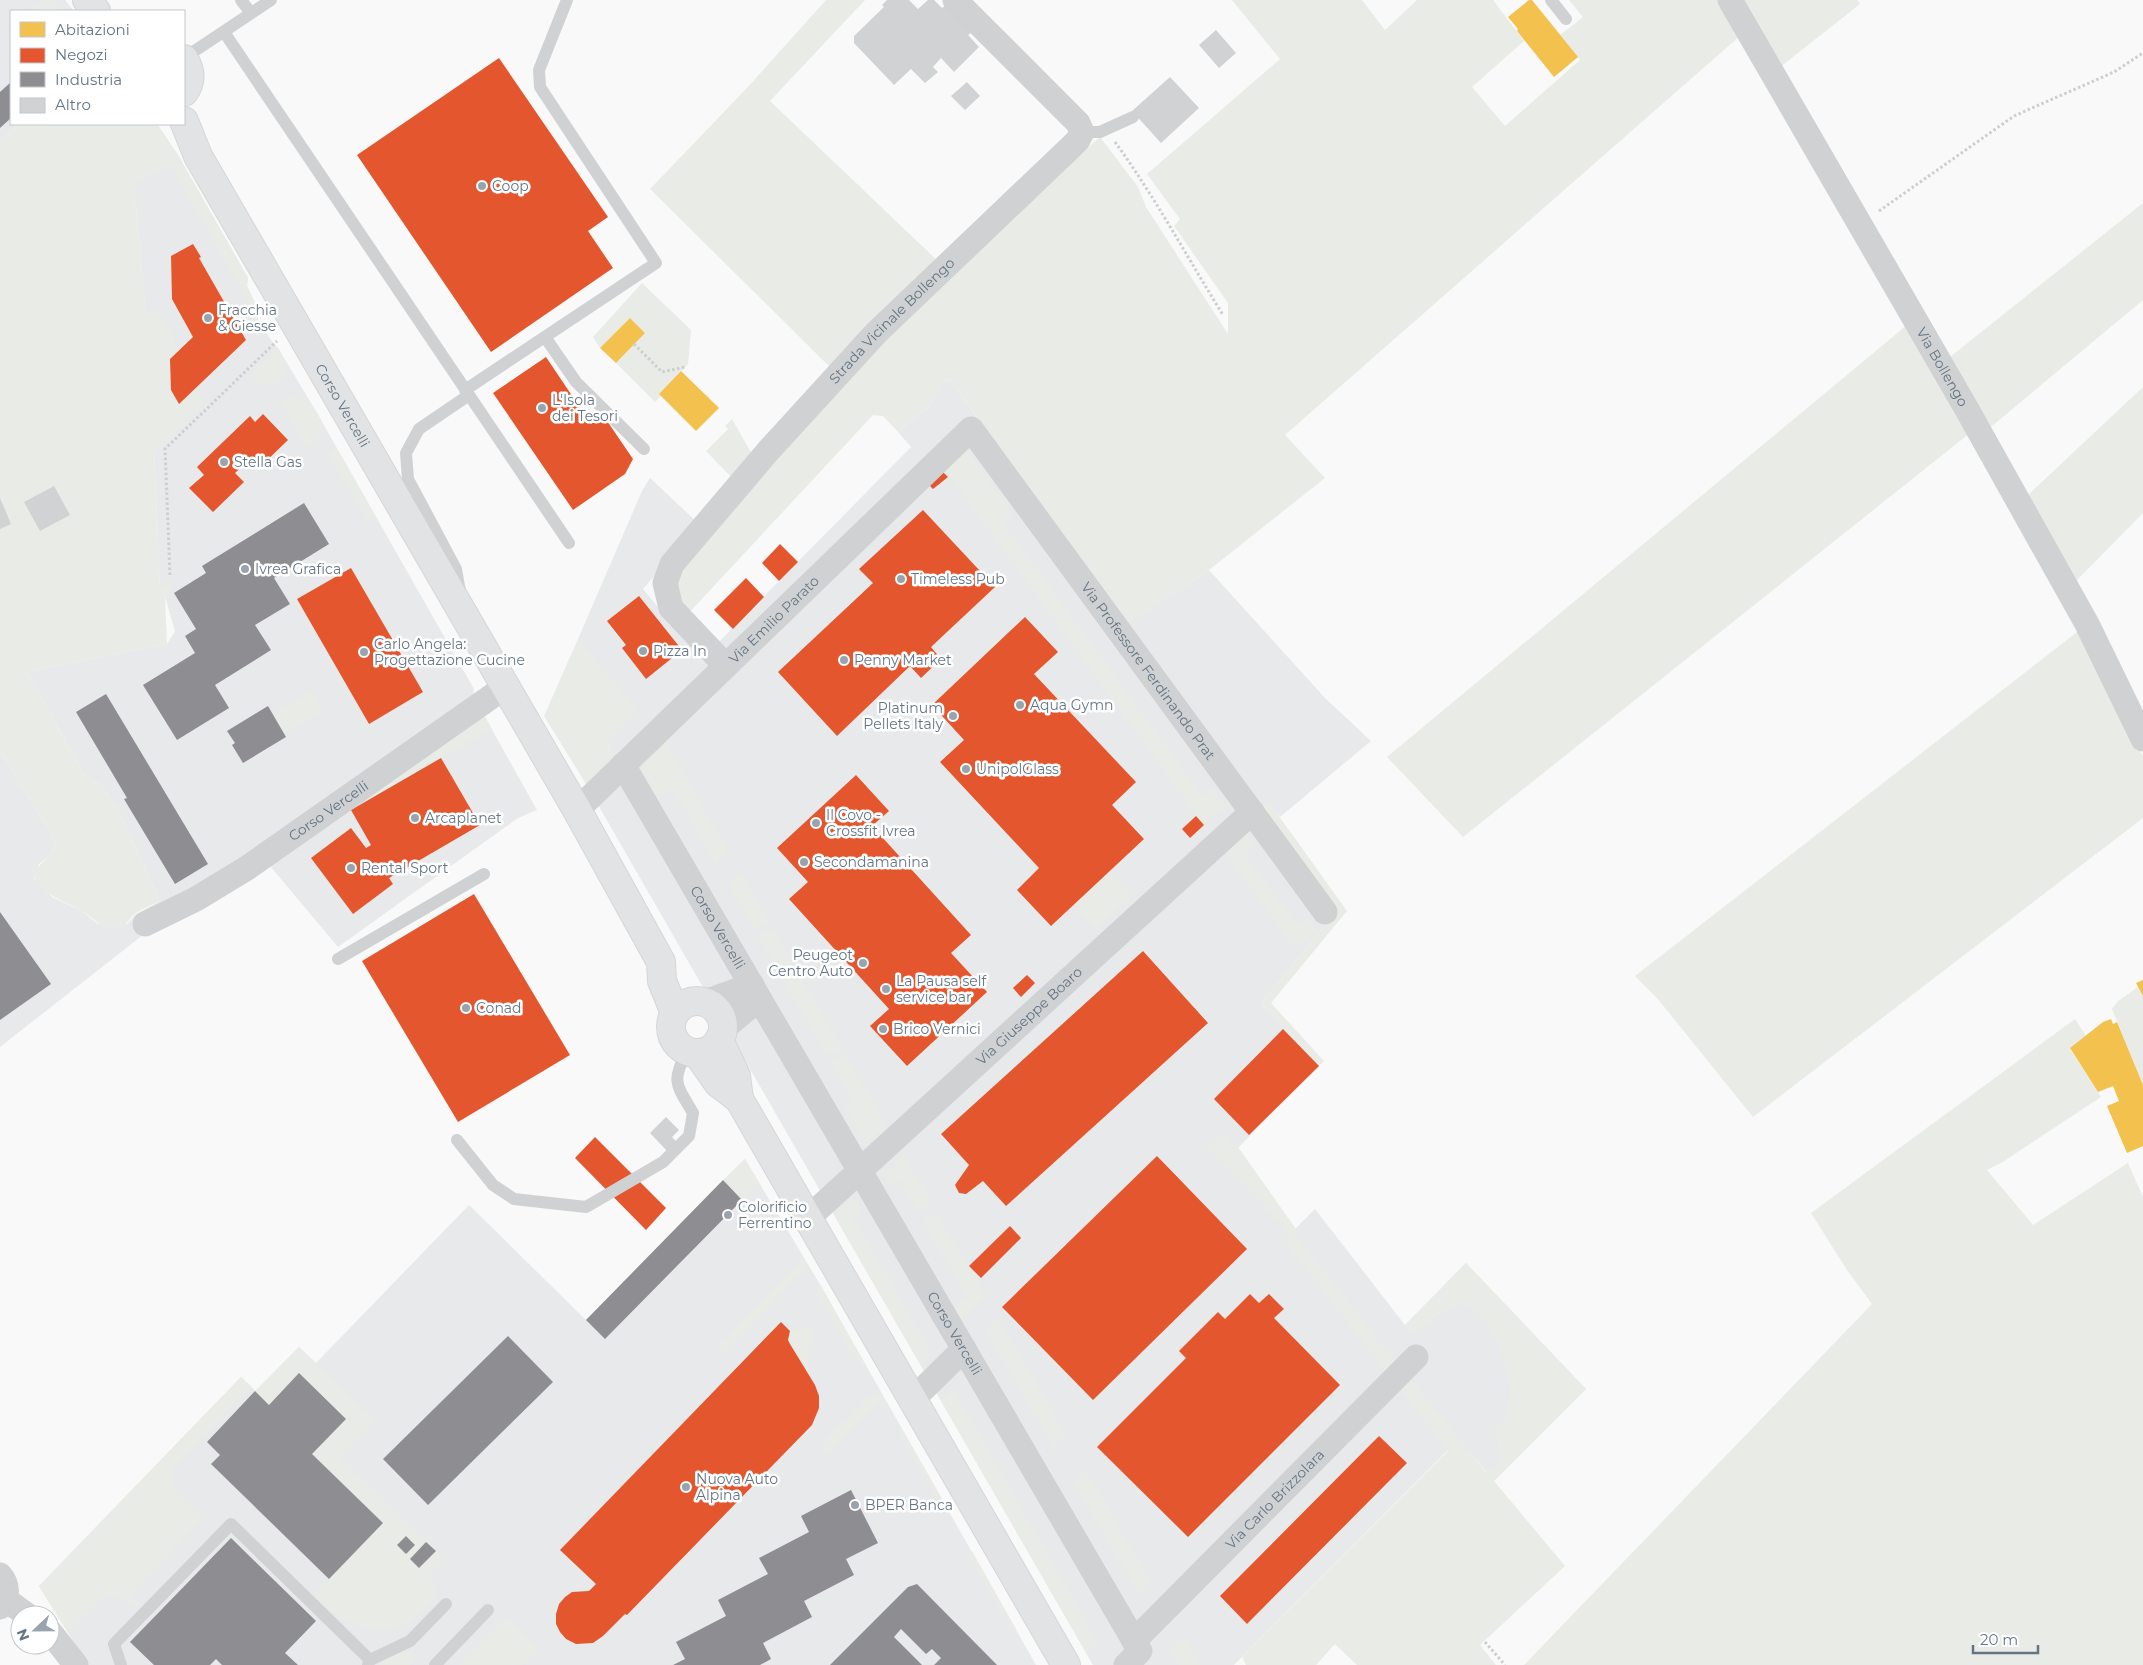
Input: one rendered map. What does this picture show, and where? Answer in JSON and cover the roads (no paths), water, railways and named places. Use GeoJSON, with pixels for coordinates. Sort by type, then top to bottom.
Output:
{"type":"FeatureCollection","features":[{"type":"Feature","properties":{"kind":"main road"},"geometry":{"type":"LineString","coordinates":[[87,0],[95,10]]}},
{"type":"Feature","properties":{"kind":"main road"},"geometry":{"type":"LineString","coordinates":[[185,60],[190,76],[185,90]]}},
{"type":"Feature","properties":{"kind":"main road","name":"Corso Vercelli"},"geometry":{"type":"LineString","coordinates":[[185,124],[198,156],[577,810],[661,962],[662,981],[692,1005]]}},
{"type":"Feature","properties":{"kind":"main road"},"geometry":{"type":"LineString","coordinates":[[706,1043],[718,1012],[692,1005],[672,1019],[671,1032],[675,1042],[706,1043],[736,1076],[739,1099],[1066,1665]]}},
{"type":"Feature","properties":{"kind":"street"},"geometry":{"type":"LineString","coordinates":[[955,0],[1078,123],[1082,132]]}},
{"type":"Feature","properties":{"kind":"street","name":"Via Bollengo"},"geometry":{"type":"LineString","coordinates":[[1730,0],[1965,406],[2087,624],[2143,739]]}},
{"type":"Feature","properties":{"kind":"street","name":"Strada Vicinale Bollengo"},"geometry":{"type":"LineString","coordinates":[[726,666],[671,608],[665,583],[672,564],[769,450],[876,333],[1078,140],[1082,132]]}},
{"type":"Feature","properties":{"kind":"street","name":"Via Emilio Parato"},"geometry":{"type":"LineString","coordinates":[[577,810],[971,429]]}},
{"type":"Feature","properties":{"kind":"street","name":"Via Professore Ferdinando Prat"},"geometry":{"type":"LineString","coordinates":[[971,429],[1325,912]]}},
{"type":"Feature","properties":{"kind":"street","name":"Corso Vercelli"},"geometry":{"type":"LineString","coordinates":[[146,924],[235,876],[505,688]]}},
{"type":"Feature","properties":{"kind":"street","name":"Corso Vercelli"},"geometry":{"type":"LineString","coordinates":[[623,765],[1134,1641]]}},
{"type":"Feature","properties":{"kind":"street","name":"Via Giuseppe Boaro"},"geometry":{"type":"LineString","coordinates":[[807,1219],[1252,812]]}},
{"type":"Feature","properties":{"kind":"street"},"geometry":{"type":"LineString","coordinates":[[706,1043],[755,992]]}},
{"type":"Feature","properties":{"kind":"street","name":"Corso Vercelli"},"geometry":{"type":"LineString","coordinates":[[692,1005],[755,992]]}},
{"type":"Feature","properties":{"kind":"street"},"geometry":{"type":"LineString","coordinates":[[912,1400],[964,1349]]}},
{"type":"Feature","properties":{"kind":"street","name":"Via Carlo Brizzolara"},"geometry":{"type":"LineString","coordinates":[[1134,1641],[1416,1357]]}},
{"type":"Feature","properties":{"kind":"street"},"geometry":{"type":"LineString","coordinates":[[0,1574],[6,1583],[3,1603]]}},
{"type":"Feature","properties":{"kind":"street"},"geometry":{"type":"LineString","coordinates":[[1126,1665],[1140,1651],[1134,1641]]}},
{"type":"Feature","properties":{"kind":"street"},"geometry":{"type":"LineString","coordinates":[[60,1645],[76,1665]]}},
{"type":"Feature","properties":{"kind":"lane"},"geometry":{"type":"LineString","coordinates":[[241,0],[251,13]]}},
{"type":"Feature","properties":{"kind":"lane"},"geometry":{"type":"LineString","coordinates":[[185,57],[271,0]]}},
{"type":"Feature","properties":{"kind":"lane"},"geometry":{"type":"LineString","coordinates":[[465,619],[456,569],[408,479],[406,453],[419,429],[545,337],[656,263],[540,87],[539,70],[567,0]]}},
{"type":"Feature","properties":{"kind":"lane"},"geometry":{"type":"LineString","coordinates":[[1551,0],[1566,19]]}},
{"type":"Feature","properties":{"kind":"lane"},"geometry":{"type":"LineString","coordinates":[[224,32],[569,543]]}},
{"type":"Feature","properties":{"kind":"lane"},"geometry":{"type":"LineString","coordinates":[[1082,132],[1100,132],[1133,117]]}},
{"type":"Feature","properties":{"kind":"lane"},"geometry":{"type":"LineString","coordinates":[[545,337],[576,382],[644,449]]}},
{"type":"Feature","properties":{"kind":"lane"},"geometry":{"type":"LineString","coordinates":[[338,959],[484,874]]}},
{"type":"Feature","properties":{"kind":"lane"},"geometry":{"type":"LineString","coordinates":[[457,1140],[493,1185],[514,1199],[586,1207],[663,1162],[689,1136],[693,1113],[677,1087],[676,1072],[706,1043]]}},
{"type":"Feature","properties":{"kind":"lane"},"geometry":{"type":"LineString","coordinates":[[121,1665],[114,1644],[230,1524],[369,1662],[410,1641],[446,1604]]}},
{"type":"Feature","properties":{"kind":"lane"},"geometry":{"type":"LineString","coordinates":[[434,1665],[488,1610]]}},
{"type":"Feature","properties":{"kind":"place","name":"Coop"},"geometry":{"type":"Point","coordinates":[482,186]}},
{"type":"Feature","properties":{"kind":"place","name":"Fracchia & Giesse"},"geometry":{"type":"Point","coordinates":[208,318]}},
{"type":"Feature","properties":{"kind":"place","name":"L'Isola dei Tesori"},"geometry":{"type":"Point","coordinates":[542,408]}},
{"type":"Feature","properties":{"kind":"place","name":"Stella Gas"},"geometry":{"type":"Point","coordinates":[224,462]}},
{"type":"Feature","properties":{"kind":"place","name":"Ivrea Grafica"},"geometry":{"type":"Point","coordinates":[245,569]}},
{"type":"Feature","properties":{"kind":"place","name":"Timeless Pub"},"geometry":{"type":"Point","coordinates":[901,579]}},
{"type":"Feature","properties":{"kind":"place","name":"Pizza In"},"geometry":{"type":"Point","coordinates":[643,651]}},
{"type":"Feature","properties":{"kind":"place","name":"Carlo Angela: Progettazione Cucine"},"geometry":{"type":"Point","coordinates":[364,652]}},
{"type":"Feature","properties":{"kind":"place","name":"Penny Market"},"geometry":{"type":"Point","coordinates":[844,660]}},
{"type":"Feature","properties":{"kind":"place","name":"Aqua Gymn"},"geometry":{"type":"Point","coordinates":[1020,705]}},
{"type":"Feature","properties":{"kind":"place","name":"Platinum Pellets Italy"},"geometry":{"type":"Point","coordinates":[953,716]}},
{"type":"Feature","properties":{"kind":"place","name":"UnipolGlass"},"geometry":{"type":"Point","coordinates":[966,769]}},
{"type":"Feature","properties":{"kind":"place","name":"Arcaplanet"},"geometry":{"type":"Point","coordinates":[415,818]}},
{"type":"Feature","properties":{"kind":"place","name":"Il Covo - Crossfit Ivrea"},"geometry":{"type":"Point","coordinates":[816,823]}},
{"type":"Feature","properties":{"kind":"place","name":"Secondamanina"},"geometry":{"type":"Point","coordinates":[804,862]}},
{"type":"Feature","properties":{"kind":"place","name":"Rental Sport"},"geometry":{"type":"Point","coordinates":[351,868]}},
{"type":"Feature","properties":{"kind":"place","name":"Peugeot Centro Auto"},"geometry":{"type":"Point","coordinates":[863,963]}},
{"type":"Feature","properties":{"kind":"place","name":"La Pausa self service bar"},"geometry":{"type":"Point","coordinates":[886,989]}},
{"type":"Feature","properties":{"kind":"place","name":"Conad"},"geometry":{"type":"Point","coordinates":[466,1008]}},
{"type":"Feature","properties":{"kind":"place","name":"Brico Vernici"},"geometry":{"type":"Point","coordinates":[883,1029]}},
{"type":"Feature","properties":{"kind":"place","name":"Colorificio Ferrentino"},"geometry":{"type":"Point","coordinates":[728,1215]}},
{"type":"Feature","properties":{"kind":"place","name":"Nuova Auto Alpina"},"geometry":{"type":"Point","coordinates":[686,1487]}},
{"type":"Feature","properties":{"kind":"place","name":"BPER Banca"},"geometry":{"type":"Point","coordinates":[855,1505]}}]}
